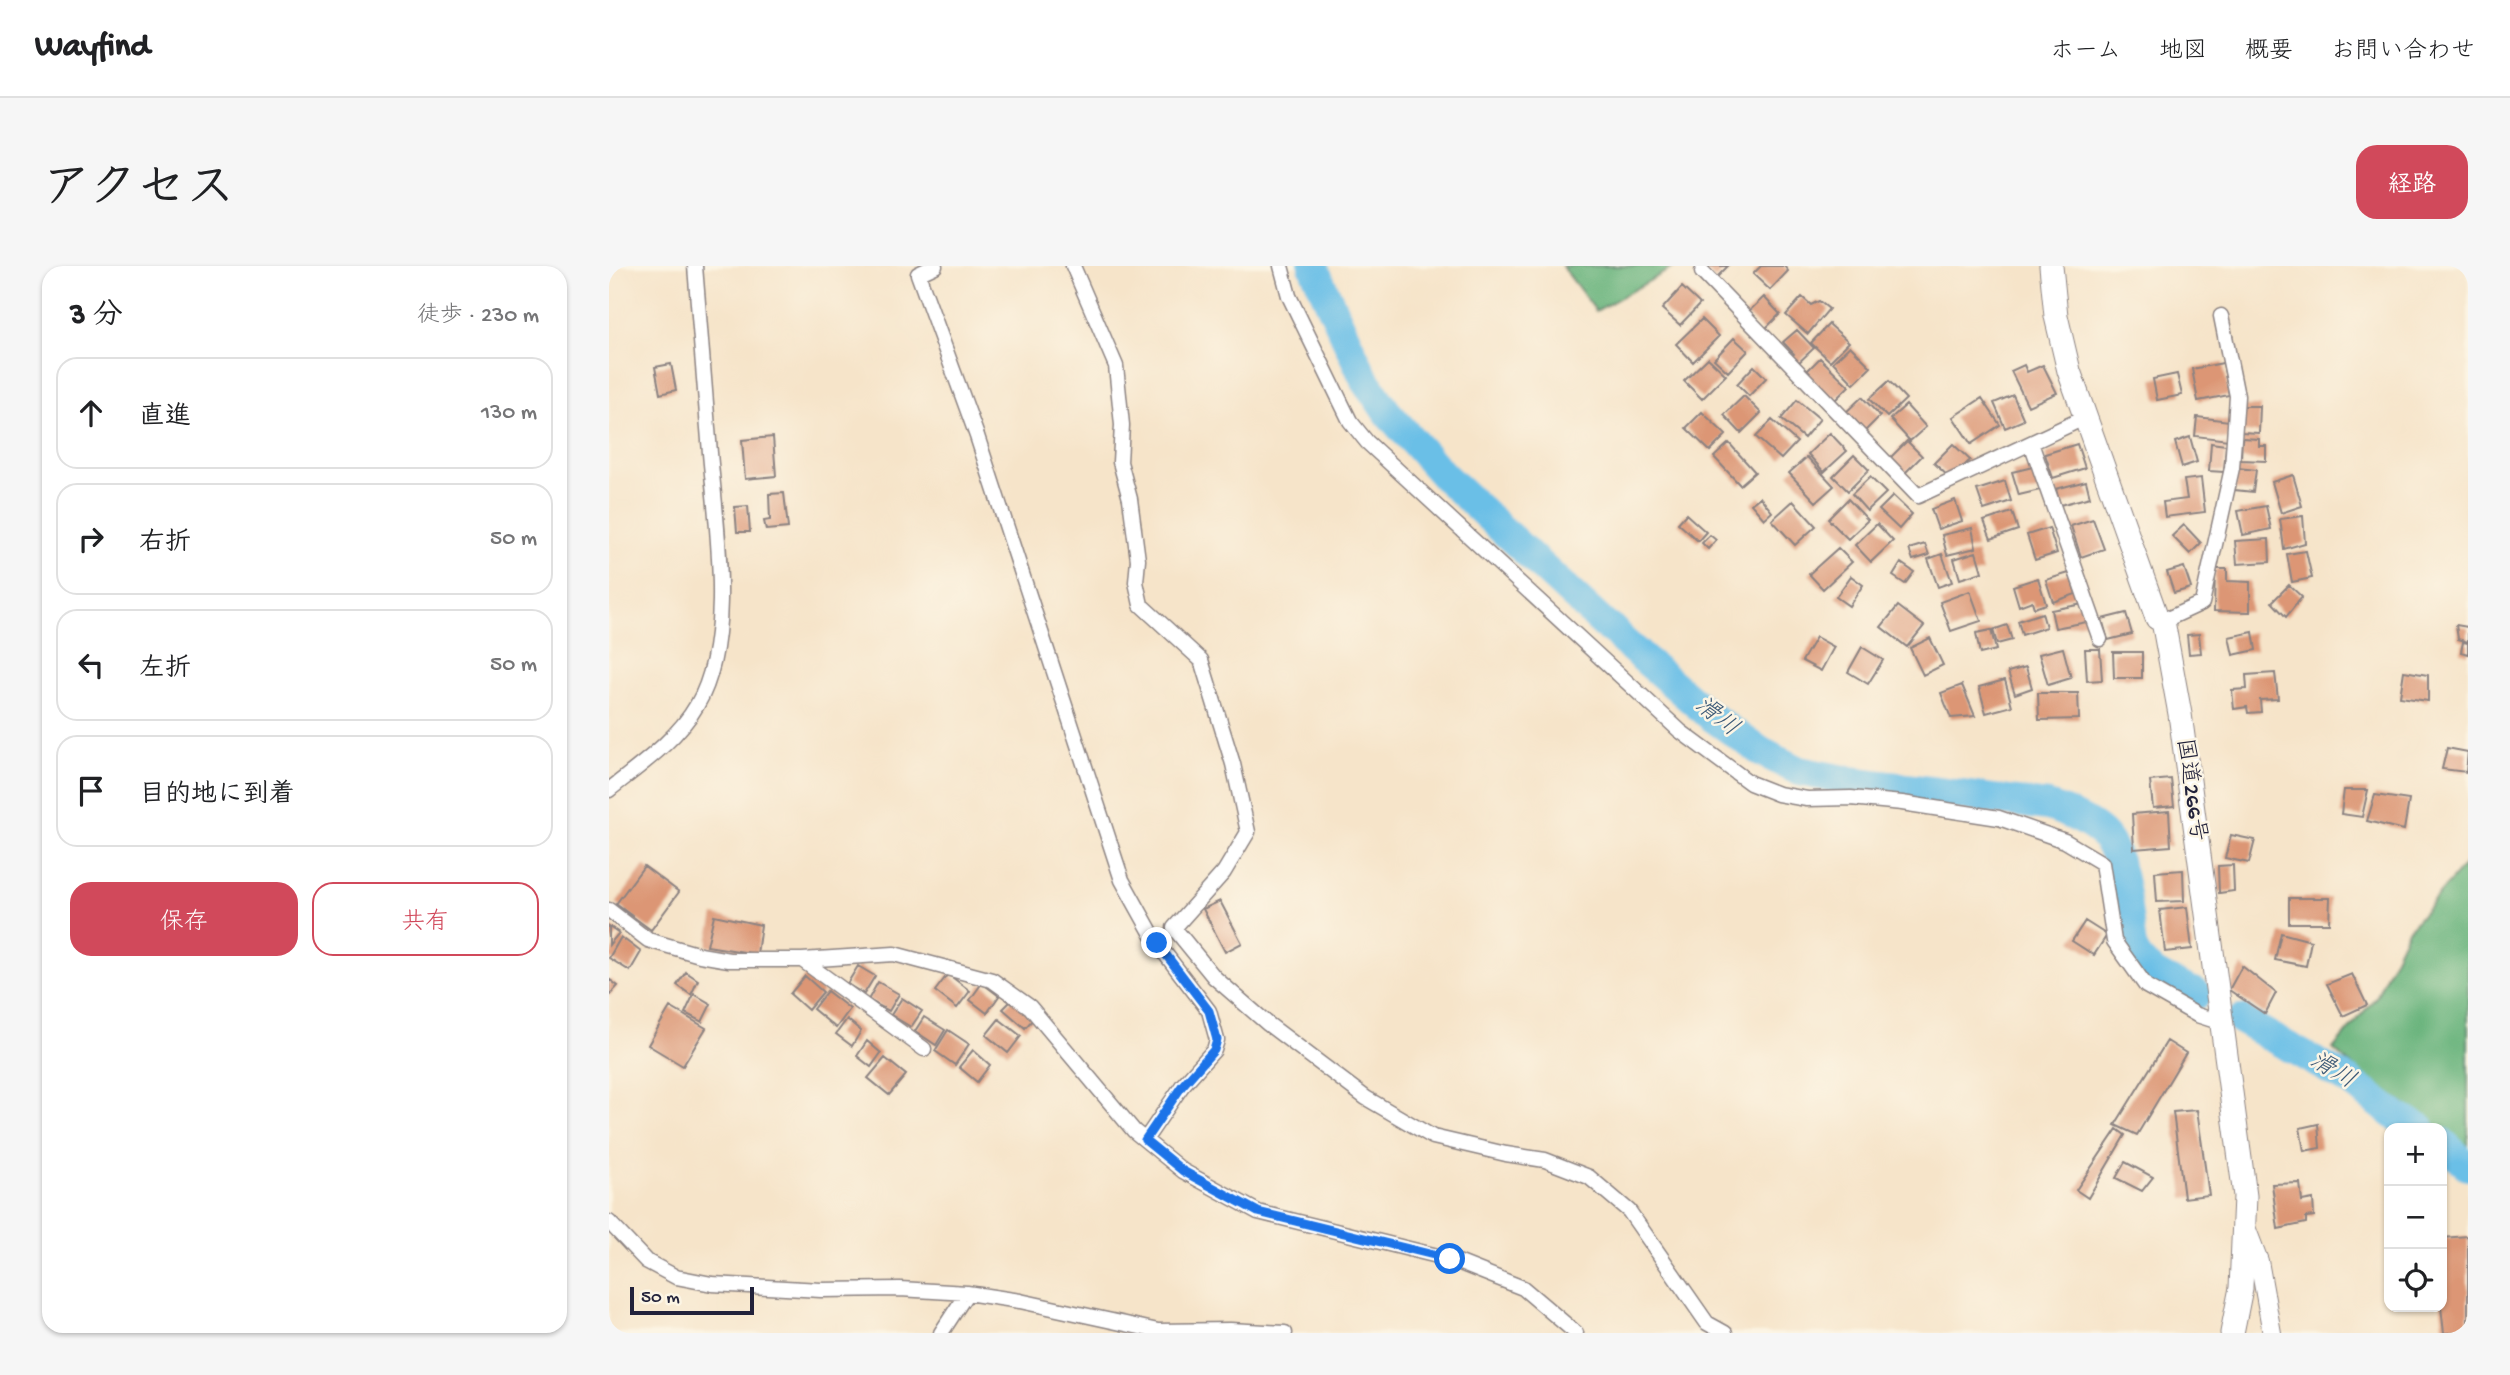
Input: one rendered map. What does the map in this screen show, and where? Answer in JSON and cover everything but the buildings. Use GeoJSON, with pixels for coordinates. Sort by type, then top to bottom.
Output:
{"type":"FeatureCollection","features":[{"type":"Feature","properties":{"kind":"highway","name":"国道266号"},"geometry":{"type":"LineString","coordinates":[[2051,266],[2062,345],[2157,618],[2163,621],[2180,714],[2245,1196],[2241,1288],[2232,1333]]}},
{"type":"Feature","properties":{"kind":"street"},"geometry":{"type":"LineString","coordinates":[[609,790],[663,747],[697,706],[710,676],[718,636],[720,571],[695,266]]}},
{"type":"Feature","properties":{"kind":"street"},"geometry":{"type":"LineString","coordinates":[[935,266],[918,274],[977,436],[1122,880],[1157,943],[1209,1011],[1217,1040],[1214,1050],[1182,1086],[1145,1140]]}},
{"type":"Feature","properties":{"kind":"street"},"geometry":{"type":"LineString","coordinates":[[1073,266],[1117,366],[1122,425],[1120,462],[1131,499],[1138,560],[1136,582],[1141,605],[1201,660],[1233,764],[1248,832],[1224,872],[1174,928],[1214,977],[1268,1024],[1366,1098],[1433,1137],[1545,1160],[1588,1177],[1629,1211],[1707,1322],[1725,1333]]}},
{"type":"Feature","properties":{"kind":"street"},"geometry":{"type":"LineString","coordinates":[[1281,266],[1289,296],[1350,421],[1367,442],[1680,731],[1741,777],[1778,794],[1807,799],[1851,798],[1960,811],[2000,818],[2065,841],[2102,863],[2114,941],[2145,986],[2197,1015],[2222,1023]]}},
{"type":"Feature","properties":{"kind":"street"},"geometry":{"type":"LineString","coordinates":[[1702,272],[1918,496],[2086,417]]}},
{"type":"Feature","properties":{"kind":"street"},"geometry":{"type":"LineString","coordinates":[[2163,621],[2202,603],[2232,468],[2237,396],[2221,316]]}},
{"type":"Feature","properties":{"kind":"street"},"geometry":{"type":"LineString","coordinates":[[2031,443],[2100,639]]}},
{"type":"Feature","properties":{"kind":"street"},"geometry":{"type":"LineString","coordinates":[[609,910],[648,940],[700,955],[729,960],[802,960],[894,954],[992,980],[1030,1007],[1133,1131],[1183,1171],[1258,1212],[1450,1259],[1523,1288],[1576,1333]]}},
{"type":"Feature","properties":{"kind":"street"},"geometry":{"type":"LineString","coordinates":[[802,960],[924,1049]]}},
{"type":"Feature","properties":{"kind":"street"},"geometry":{"type":"LineString","coordinates":[[609,1222],[646,1261],[677,1277],[700,1282],[821,1290],[900,1289],[967,1293],[1020,1301],[1158,1331],[1230,1330],[1285,1333]]}},
{"type":"Feature","properties":{"kind":"street"},"geometry":{"type":"LineString","coordinates":[[2244,1223],[2259,1261],[2272,1333]]}},
{"type":"Feature","properties":{"kind":"street"},"geometry":{"type":"LineString","coordinates":[[941,1333],[967,1293]]}},
{"type":"Feature","properties":{"kind":"green space"},"geometry":{"type":"Polygon","coordinates":[[[1562,266],[1676,266],[1596,311],[1562,266]]]}},
{"type":"Feature","properties":{"kind":"green space"},"geometry":{"type":"Polygon","coordinates":[[[2468,861],[2468,1149],[2447,1134],[2447,1123],[2431,1123],[2361,1074],[2333,1049],[2376,997],[2408,930],[2468,861]]]}},
{"type":"Feature","properties":{"kind":"waterway","name":"滑川"},"geometry":{"type":"LineString","coordinates":[[1313,266],[1365,380],[1387,412],[1443,475],[1608,628],[1613,629],[1623,641],[1709,715],[1760,751],[1799,771],[1850,781],[2048,806],[2082,820],[2101,833],[2115,856],[2124,887],[2132,947],[2137,956],[2151,971],[2197,994]]}},
{"type":"Feature","properties":{"kind":"waterway","name":"滑川"},"geometry":{"type":"LineString","coordinates":[[2241,1020],[2351,1082],[2396,1116],[2411,1123]]}},
{"type":"Feature","properties":{"kind":"waterway","name":"滑川"},"geometry":{"type":"LineString","coordinates":[[2447,1147],[2468,1166]]}},
{"type":"Feature","properties":{"kind":"route"},"geometry":{"type":"LineString","coordinates":[[1157,943],[1209,1011],[1217,1040],[1214,1050],[1182,1086],[1145,1140],[1183,1171],[1258,1212],[1450,1259]]}}]}
